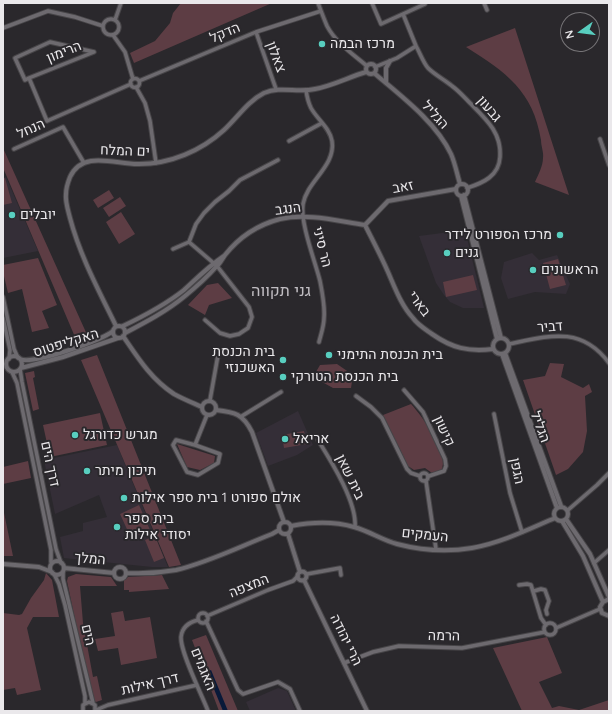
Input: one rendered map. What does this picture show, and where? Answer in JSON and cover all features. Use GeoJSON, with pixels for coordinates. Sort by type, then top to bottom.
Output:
{"type":"FeatureCollection","features":[{"type":"Feature","properties":{"kind":"street"},"geometry":{"type":"LineString","coordinates":[[115,20],[121,3]]}},
{"type":"Feature","properties":{"kind":"street"},"geometry":{"type":"LineString","coordinates":[[318,3],[328,27],[342,45],[367,66]]}},
{"type":"Feature","properties":{"kind":"street"},"geometry":{"type":"LineString","coordinates":[[372,3],[381,24],[425,3]]}},
{"type":"Feature","properties":{"kind":"street"},"geometry":{"type":"LineString","coordinates":[[484,3],[487,10]]}},
{"type":"Feature","properties":{"kind":"street"},"geometry":{"type":"LineString","coordinates":[[3,28],[48,11],[75,17],[103,26],[106,33],[113,34],[117,32],[119,28],[118,23],[115,20]]}},
{"type":"Feature","properties":{"kind":"street","name":"הדקל"},"geometry":{"type":"LineString","coordinates":[[139,81],[256,32],[321,11]]}},
{"type":"Feature","properties":{"kind":"street","name":"גבעון"},"geometry":{"type":"LineString","coordinates":[[403,14],[416,46],[428,67],[455,88],[483,115],[493,129],[500,143],[500,162],[497,170],[491,177],[483,182],[467,188]]}},
{"type":"Feature","properties":{"kind":"street"},"geometry":{"type":"LineString","coordinates":[[103,26],[108,20],[115,20]]}},
{"type":"Feature","properties":{"kind":"street","name":"צאלון"},"geometry":{"type":"LineString","coordinates":[[256,32],[276,89]]}},
{"type":"Feature","properties":{"kind":"street"},"geometry":{"type":"LineString","coordinates":[[113,34],[125,52],[133,79],[131,80],[131,84],[136,87],[146,103],[156,163]]}},
{"type":"Feature","properties":{"kind":"street","name":"הרימון"},"geometry":{"type":"LineString","coordinates":[[50,42],[94,52],[87,55],[29,78],[25,80],[15,58],[50,42]]}},
{"type":"Feature","properties":{"kind":"street"},"geometry":{"type":"LineString","coordinates":[[367,66],[370,64],[375,66],[390,61],[416,46]]}},
{"type":"Feature","properties":{"kind":"street"},"geometry":{"type":"LineString","coordinates":[[386,84],[386,68],[390,61]]}},
{"type":"Feature","properties":{"kind":"street"},"geometry":{"type":"LineString","coordinates":[[367,66],[366,72],[371,75],[376,70],[375,66]]}},
{"type":"Feature","properties":{"kind":"street","name":"ים המלח"},"geometry":{"type":"LineString","coordinates":[[116,326],[89,270],[74,234],[68,211],[65,195],[71,175],[77,168],[84,163],[93,160],[132,164],[156,163],[175,158],[198,149],[223,131],[252,101],[264,94],[276,89],[306,90],[327,86],[366,72]]}},
{"type":"Feature","properties":{"kind":"street","name":"הגליל"},"geometry":{"type":"LineString","coordinates":[[374,73],[425,118],[441,136],[451,155],[460,184]]}},
{"type":"Feature","properties":{"kind":"street","name":"הרימון"},"geometry":{"type":"LineString","coordinates":[[29,78],[47,121],[131,84]]}},
{"type":"Feature","properties":{"kind":"street"},"geometry":{"type":"LineString","coordinates":[[133,79],[136,78],[139,81],[136,87]]}},
{"type":"Feature","properties":{"kind":"street","name":"הר סיני"},"geometry":{"type":"LineString","coordinates":[[306,90],[307,99],[311,108],[329,133],[332,140],[331,156],[306,194],[303,204],[308,240],[320,283],[324,317],[319,342]]}},
{"type":"Feature","properties":{"kind":"street"},"geometry":{"type":"LineString","coordinates":[[289,141],[322,124]]}},
{"type":"Feature","properties":{"kind":"street","name":"הנחל"},"geometry":{"type":"LineString","coordinates":[[14,149],[63,127],[84,163]]}},
{"type":"Feature","properties":{"kind":"street"},"geometry":{"type":"LineString","coordinates":[[600,139],[609,165]]}},
{"type":"Feature","properties":{"kind":"street"},"geometry":{"type":"LineString","coordinates":[[173,249],[189,242],[196,224],[204,213],[240,180],[278,160]]}},
{"type":"Feature","properties":{"kind":"street"},"geometry":{"type":"LineString","coordinates":[[462,196],[467,192],[467,188],[465,185],[460,184],[457,186],[457,193],[462,196],[499,338]]}},
{"type":"Feature","properties":{"kind":"street","name":"זאב"},"geometry":{"type":"LineString","coordinates":[[365,225],[388,201],[456,189]]}},
{"type":"Feature","properties":{"kind":"street","name":"הנגב"},"geometry":{"type":"LineString","coordinates":[[124,334],[152,319],[184,296],[217,266],[242,236],[253,229],[281,219],[304,217],[365,225]]}},
{"type":"Feature","properties":{"kind":"street","name":"בארי"},"geometry":{"type":"LineString","coordinates":[[365,225],[395,289],[413,319],[442,341],[458,348],[476,351],[493,349]]}},
{"type":"Feature","properties":{"kind":"street"},"geometry":{"type":"LineString","coordinates":[[189,242],[217,266],[249,307],[252,317],[251,323],[244,332],[230,336],[220,333],[205,320]]}},
{"type":"Feature","properties":{"kind":"street","name":"הנגב"},"geometry":{"type":"LineString","coordinates":[[123,326],[149,314],[172,298],[213,263],[226,254]]}},
{"type":"Feature","properties":{"kind":"street"},"geometry":{"type":"LineString","coordinates":[[3,297],[14,349],[22,363],[21,368],[16,372],[12,372],[5,367],[9,359],[10,350],[3,318]]}},
{"type":"Feature","properties":{"kind":"street"},"geometry":{"type":"LineString","coordinates":[[124,334],[118,338],[114,336],[113,332],[116,326],[123,326],[125,329],[124,334],[142,365],[155,379],[174,394],[202,407],[203,412],[208,414],[213,413],[216,410],[234,412],[242,416],[252,432],[284,522]]}},
{"type":"Feature","properties":{"kind":"street","name":"האקליפטוס"},"geometry":{"type":"LineString","coordinates":[[19,359],[28,361],[57,354],[113,332]]}},
{"type":"Feature","properties":{"kind":"street","name":"דביר"},"geometry":{"type":"LineString","coordinates":[[509,344],[562,336],[573,337],[584,341],[604,356],[609,363]]}},
{"type":"Feature","properties":{"kind":"street","name":"האקליפטוס"},"geometry":{"type":"LineString","coordinates":[[21,368],[63,357],[118,338]]}},
{"type":"Feature","properties":{"kind":"street"},"geometry":{"type":"LineString","coordinates":[[499,338],[505,339],[509,344],[509,349],[503,354],[496,353],[493,349],[493,344],[499,338]]}},
{"type":"Feature","properties":{"kind":"street","name":"הגליל"},"geometry":{"type":"LineString","coordinates":[[503,354],[559,507]]}},
{"type":"Feature","properties":{"kind":"street"},"geometry":{"type":"LineString","coordinates":[[210,400],[218,355]]}},
{"type":"Feature","properties":{"kind":"street"},"geometry":{"type":"LineString","coordinates":[[9,359],[14,357],[19,359]]}},
{"type":"Feature","properties":{"kind":"street","name":"דרך הים"},"geometry":{"type":"LineString","coordinates":[[21,368],[22,382],[53,535],[61,563]]}},
{"type":"Feature","properties":{"kind":"street","name":"דרך הים"},"geometry":{"type":"LineString","coordinates":[[12,372],[17,383],[51,550],[50,563]]}},
{"type":"Feature","properties":{"kind":"street","name":"קישון"},"geometry":{"type":"LineString","coordinates":[[404,390],[423,412],[445,459],[446,466],[444,471],[429,476]]}},
{"type":"Feature","properties":{"kind":"street"},"geometry":{"type":"LineString","coordinates":[[242,416],[281,392]]}},
{"type":"Feature","properties":{"kind":"street"},"geometry":{"type":"LineString","coordinates":[[356,396],[371,407],[382,418],[407,469],[411,473],[420,476],[422,480],[426,481]]}},
{"type":"Feature","properties":{"kind":"street"},"geometry":{"type":"LineString","coordinates":[[202,407],[206,401],[210,400]]}},
{"type":"Feature","properties":{"kind":"street"},"geometry":{"type":"LineString","coordinates":[[210,400],[216,405],[216,410]]}},
{"type":"Feature","properties":{"kind":"street"},"geometry":{"type":"LineString","coordinates":[[195,445],[208,414]]}},
{"type":"Feature","properties":{"kind":"street","name":"הגפן"},"geometry":{"type":"LineString","coordinates":[[494,414],[510,493],[522,532]]}},
{"type":"Feature","properties":{"kind":"street"},"geometry":{"type":"LineString","coordinates":[[176,440],[195,445],[220,454],[218,463],[198,475],[187,472],[173,445],[176,440]]}},
{"type":"Feature","properties":{"kind":"street","name":"בית שאן"},"geometry":{"type":"LineString","coordinates":[[318,440],[335,467],[353,508],[356,519],[355,527]]}},
{"type":"Feature","properties":{"kind":"street"},"geometry":{"type":"LineString","coordinates":[[420,476],[425,472],[429,476],[426,481],[436,549]]}},
{"type":"Feature","properties":{"kind":"street"},"geometry":{"type":"LineString","coordinates":[[564,520],[569,514],[568,510],[598,485],[609,473]]}},
{"type":"Feature","properties":{"kind":"street"},"geometry":{"type":"LineString","coordinates":[[556,628],[600,609],[603,602],[609,598],[590,554],[564,520],[555,518],[554,513],[559,507],[564,507],[568,510]]}},
{"type":"Feature","properties":{"kind":"street","name":"העמקים"},"geometry":{"type":"LineString","coordinates":[[291,526],[320,522],[335,523],[355,527],[395,544],[415,548],[472,548],[522,532],[555,518]]}},
{"type":"Feature","properties":{"kind":"street"},"geometry":{"type":"LineString","coordinates":[[564,520],[583,556],[603,602]]}},
{"type":"Feature","properties":{"kind":"street"},"geometry":{"type":"LineString","coordinates":[[284,522],[289,523],[291,526],[291,530],[288,534],[300,579],[304,580],[306,578],[306,574]]}},
{"type":"Feature","properties":{"kind":"street"},"geometry":{"type":"LineString","coordinates":[[126,573],[159,572],[188,567],[272,534],[279,530],[280,526],[284,522]]}},
{"type":"Feature","properties":{"kind":"street"},"geometry":{"type":"LineString","coordinates":[[279,530],[283,534],[288,534]]}},
{"type":"Feature","properties":{"kind":"street"},"geometry":{"type":"LineString","coordinates":[[594,563],[609,550]]}},
{"type":"Feature","properties":{"kind":"street"},"geometry":{"type":"LineString","coordinates":[[3,564],[35,566],[55,561],[61,563],[64,570],[59,575],[35,566]]}},
{"type":"Feature","properties":{"kind":"street"},"geometry":{"type":"LineString","coordinates":[[50,563],[49,567],[59,584],[65,605],[85,696],[86,703],[81,711]]}},
{"type":"Feature","properties":{"kind":"street"},"geometry":{"type":"LineString","coordinates":[[121,567],[125,569],[126,573],[124,577],[120,579],[116,577],[114,573],[116,568],[121,567]]}},
{"type":"Feature","properties":{"kind":"street"},"geometry":{"type":"LineString","coordinates":[[299,574],[303,571],[306,574],[340,568],[341,575]]}},
{"type":"Feature","properties":{"kind":"street","name":"המלך"},"geometry":{"type":"LineString","coordinates":[[64,570],[114,573]]}},
{"type":"Feature","properties":{"kind":"street","name":"הים"},"geometry":{"type":"LineString","coordinates":[[64,570],[63,579],[96,710]]}},
{"type":"Feature","properties":{"kind":"street","name":"המצפה"},"geometry":{"type":"LineString","coordinates":[[207,616],[293,581],[299,574]]}},
{"type":"Feature","properties":{"kind":"street","name":"הרי יהודה"},"geometry":{"type":"LineString","coordinates":[[304,580],[367,711]]}},
{"type":"Feature","properties":{"kind":"street"},"geometry":{"type":"LineString","coordinates":[[519,586],[531,585],[541,618],[546,625],[545,632],[548,635],[553,635],[556,632],[556,628]]}},
{"type":"Feature","properties":{"kind":"street"},"geometry":{"type":"LineString","coordinates":[[534,592],[541,589],[545,590],[549,601],[546,610],[547,614]]}},
{"type":"Feature","properties":{"kind":"street"},"geometry":{"type":"LineString","coordinates":[[600,609],[602,613],[609,616]]}},
{"type":"Feature","properties":{"kind":"street"},"geometry":{"type":"LineString","coordinates":[[206,621],[202,623],[198,620],[198,616],[201,613],[205,613],[207,616],[206,621],[238,690],[243,694],[278,682],[290,689],[300,711]]}},
{"type":"Feature","properties":{"kind":"street","name":"האגמים"},"geometry":{"type":"LineString","coordinates":[[198,620],[191,622],[185,628],[181,637],[185,656],[208,711]]}},
{"type":"Feature","properties":{"kind":"street"},"geometry":{"type":"LineString","coordinates":[[546,625],[552,623],[556,628]]}},
{"type":"Feature","properties":{"kind":"street","name":"הרמה"},"geometry":{"type":"LineString","coordinates":[[344,663],[373,652],[399,646],[462,648],[545,632]]}},
{"type":"Feature","properties":{"kind":"street","name":"דרך אילות"},"geometry":{"type":"LineString","coordinates":[[108,705],[197,685]]}},
{"type":"Feature","properties":{"kind":"street"},"geometry":{"type":"LineString","coordinates":[[86,703],[93,703],[100,706],[108,705]]}},
{"type":"Feature","properties":{"kind":"street"},"geometry":{"type":"LineString","coordinates":[[96,710],[108,705]]}},
{"type":"Feature","properties":{"kind":"shaded area"},"geometry":{"type":"Polygon","coordinates":[[[181,3],[272,3],[134,63],[130,53],[155,41],[170,23],[173,13],[181,3]]]}},
{"type":"Feature","properties":{"kind":"shaded area"},"geometry":{"type":"Polygon","coordinates":[[[515,28],[569,195],[535,182],[543,161],[543,154],[537,123],[532,108],[516,84],[493,65],[466,47],[515,28]]]}},
{"type":"Feature","properties":{"kind":"shaded area"},"geometry":{"type":"Polygon","coordinates":[[[3,148],[89,339],[78,344],[3,168],[3,148]]]}},
{"type":"Feature","properties":{"kind":"shaded area","name":"יובלים"},"geometry":{"type":"Polygon","coordinates":[[[6,177],[38,251],[3,258],[3,178],[6,177]]]}},
{"type":"Feature","properties":{"kind":"shaded area"},"geometry":{"type":"Polygon","coordinates":[[[5,178],[12,203],[3,205],[3,179],[5,178]]]}},
{"type":"Feature","properties":{"kind":"shaded area"},"geometry":{"type":"Polygon","coordinates":[[[109,190],[114,198],[98,208],[93,200],[109,190]]]}},
{"type":"Feature","properties":{"kind":"shaded area"},"geometry":{"type":"Polygon","coordinates":[[[120,197],[126,206],[109,217],[103,208],[120,197]]]}},
{"type":"Feature","properties":{"kind":"shaded area"},"geometry":{"type":"Polygon","coordinates":[[[121,212],[135,234],[119,244],[106,222],[121,212]]]}},
{"type":"Feature","properties":{"kind":"shaded area","name":"גנים"},"geometry":{"type":"Polygon","coordinates":[[[465,230],[484,308],[463,308],[450,302],[436,283],[419,236],[465,230]]]}},
{"type":"Feature","properties":{"kind":"shaded area","name":"הראשונים"},"geometry":{"type":"Polygon","coordinates":[[[532,253],[539,260],[557,255],[570,284],[566,294],[535,292],[508,299],[501,278],[504,262],[532,253]]]}},
{"type":"Feature","properties":{"kind":"shaded area"},"geometry":{"type":"Polygon","coordinates":[[[38,258],[57,305],[42,311],[49,328],[32,332],[22,289],[8,293],[3,272],[3,265],[38,258]]]}},
{"type":"Feature","properties":{"kind":"shaded area"},"geometry":{"type":"Polygon","coordinates":[[[558,259],[566,285],[550,289],[543,263],[558,259]]]}},
{"type":"Feature","properties":{"kind":"shaded area"},"geometry":{"type":"Polygon","coordinates":[[[473,275],[477,290],[446,297],[443,282],[473,275]]]}},
{"type":"Feature","properties":{"kind":"shaded area"},"geometry":{"type":"Polygon","coordinates":[[[218,283],[232,298],[209,305],[205,315],[188,305],[207,285],[218,283]]]}},
{"type":"Feature","properties":{"kind":"shaded area"},"geometry":{"type":"Polygon","coordinates":[[[97,355],[181,565],[169,567],[81,360],[97,355]]]}},
{"type":"Feature","properties":{"kind":"shaded area"},"geometry":{"type":"Polygon","coordinates":[[[550,363],[564,364],[561,377],[583,388],[589,384],[592,392],[585,396],[587,431],[583,452],[568,469],[556,475],[523,380],[545,376],[550,363]]]}},
{"type":"Feature","properties":{"kind":"shaded area"},"geometry":{"type":"Polygon","coordinates":[[[337,364],[353,375],[351,388],[333,388],[313,377],[320,365],[337,364]]]}},
{"type":"Feature","properties":{"kind":"shaded area"},"geometry":{"type":"Polygon","coordinates":[[[34,371],[35,377],[33,378],[39,409],[33,411],[25,373],[34,371]]]}},
{"type":"Feature","properties":{"kind":"shaded area"},"geometry":{"type":"Polygon","coordinates":[[[411,404],[428,426],[439,446],[443,464],[441,471],[432,473],[425,468],[414,470],[408,466],[383,415],[411,404]]]}},
{"type":"Feature","properties":{"kind":"shaded area","name":"אריאל"},"geometry":{"type":"Polygon","coordinates":[[[298,411],[313,445],[297,455],[268,466],[256,433],[298,411]]]}},
{"type":"Feature","properties":{"kind":"shaded area","name":"מגרש כדורגל"},"geometry":{"type":"Polygon","coordinates":[[[100,413],[107,445],[50,457],[43,425],[100,413]]]}},
{"type":"Feature","properties":{"kind":"shaded area"},"geometry":{"type":"Polygon","coordinates":[[[304,431],[307,444],[284,448],[282,435],[304,431]]]}},
{"type":"Feature","properties":{"kind":"shaded area"},"geometry":{"type":"Polygon","coordinates":[[[177,444],[215,456],[214,463],[200,470],[187,467],[177,444]]]}},
{"type":"Feature","properties":{"kind":"shaded area"},"geometry":{"type":"Polygon","coordinates":[[[117,445],[168,567],[152,567],[64,558],[60,537],[83,531],[83,523],[107,517],[99,495],[55,514],[44,460],[117,445]]]}},
{"type":"Feature","properties":{"kind":"shaded area"},"geometry":{"type":"Polygon","coordinates":[[[28,461],[31,478],[3,484],[3,467],[28,461]]]}},
{"type":"Feature","properties":{"kind":"shaded area"},"geometry":{"type":"Polygon","coordinates":[[[139,505],[150,530],[131,538],[120,514],[139,505]]]}},
{"type":"Feature","properties":{"kind":"shaded area"},"geometry":{"type":"Polygon","coordinates":[[[3,508],[13,556],[3,556],[3,508]]]}},
{"type":"Feature","properties":{"kind":"shaded area"},"geometry":{"type":"Polygon","coordinates":[[[155,536],[164,558],[154,562],[145,540],[155,536]]]}},
{"type":"Feature","properties":{"kind":"shaded area"},"geometry":{"type":"Polygon","coordinates":[[[46,573],[52,580],[59,617],[33,617],[27,628],[41,690],[17,695],[15,688],[3,690],[3,613],[22,614],[44,580],[46,573]]]}},
{"type":"Feature","properties":{"kind":"shaded area"},"geometry":{"type":"Polygon","coordinates":[[[76,574],[111,577],[117,586],[80,586],[83,623],[93,677],[97,676],[102,700],[96,702],[92,700],[91,696],[67,581],[68,577],[76,574]]]}},
{"type":"Feature","properties":{"kind":"shaded area"},"geometry":{"type":"Polygon","coordinates":[[[162,575],[169,589],[129,592],[129,590],[124,590],[124,580],[128,577],[162,575]]]}},
{"type":"Feature","properties":{"kind":"shaded area"},"geometry":{"type":"Polygon","coordinates":[[[123,611],[125,621],[150,617],[157,658],[121,665],[118,648],[98,651],[95,639],[115,636],[111,613],[123,611]]]}},
{"type":"Feature","properties":{"kind":"shaded area"},"geometry":{"type":"Polygon","coordinates":[[[206,635],[238,711],[219,711],[192,640],[206,635]]]}},
{"type":"Feature","properties":{"kind":"shaded area"},"geometry":{"type":"Polygon","coordinates":[[[547,637],[562,673],[539,682],[552,708],[559,706],[579,710],[609,700],[609,711],[522,711],[493,648],[547,637]]]}},
{"type":"Feature","properties":{"kind":"shaded area"},"geometry":{"type":"Polygon","coordinates":[[[278,688],[287,691],[296,711],[250,711],[246,702],[278,688]]]}},
{"type":"Feature","properties":{"kind":"water"},"geometry":{"type":"Polygon","coordinates":[[[211,670],[228,711],[223,711],[207,672],[211,670]]]}},
{"type":"Feature","properties":{"kind":"place","name":"מרכז הבמה"},"geometry":{"type":"Point","coordinates":[322,44]}},
{"type":"Feature","properties":{"kind":"place","name":"יובלים"},"geometry":{"type":"Point","coordinates":[12,215]}},
{"type":"Feature","properties":{"kind":"place","name":"מרכז הספורט לידר"},"geometry":{"type":"Point","coordinates":[560,235]}},
{"type":"Feature","properties":{"kind":"place","name":"גנים"},"geometry":{"type":"Point","coordinates":[447,253]}},
{"type":"Feature","properties":{"kind":"place","name":"הראשונים"},"geometry":{"type":"Point","coordinates":[533,270]}},
{"type":"Feature","properties":{"kind":"place","name":"בית הכנסת התימני"},"geometry":{"type":"Point","coordinates":[329,355]}},
{"type":"Feature","properties":{"kind":"place","name":"בית הכנסת האשכנזי"},"geometry":{"type":"Point","coordinates":[283,360]}},
{"type":"Feature","properties":{"kind":"place","name":"בית הכנסת הטורקי"},"geometry":{"type":"Point","coordinates":[283,377]}},
{"type":"Feature","properties":{"kind":"place","name":"מגרש כדורגל"},"geometry":{"type":"Point","coordinates":[75,435]}},
{"type":"Feature","properties":{"kind":"place","name":"אריאל"},"geometry":{"type":"Point","coordinates":[285,439]}},
{"type":"Feature","properties":{"kind":"place","name":"תיכון מיתר"},"geometry":{"type":"Point","coordinates":[87,471]}},
{"type":"Feature","properties":{"kind":"place","name":"אולם ספורט 1 בית ספר אילות"},"geometry":{"type":"Point","coordinates":[124,498]}},
{"type":"Feature","properties":{"kind":"place","name":"בית ספר יסודי אילות"},"geometry":{"type":"Point","coordinates":[117,527]}},
{"type":"Feature","properties":{"kind":"district","name":"גני תקווה"},"geometry":{"type":"Point","coordinates":[281,291]}}]}
